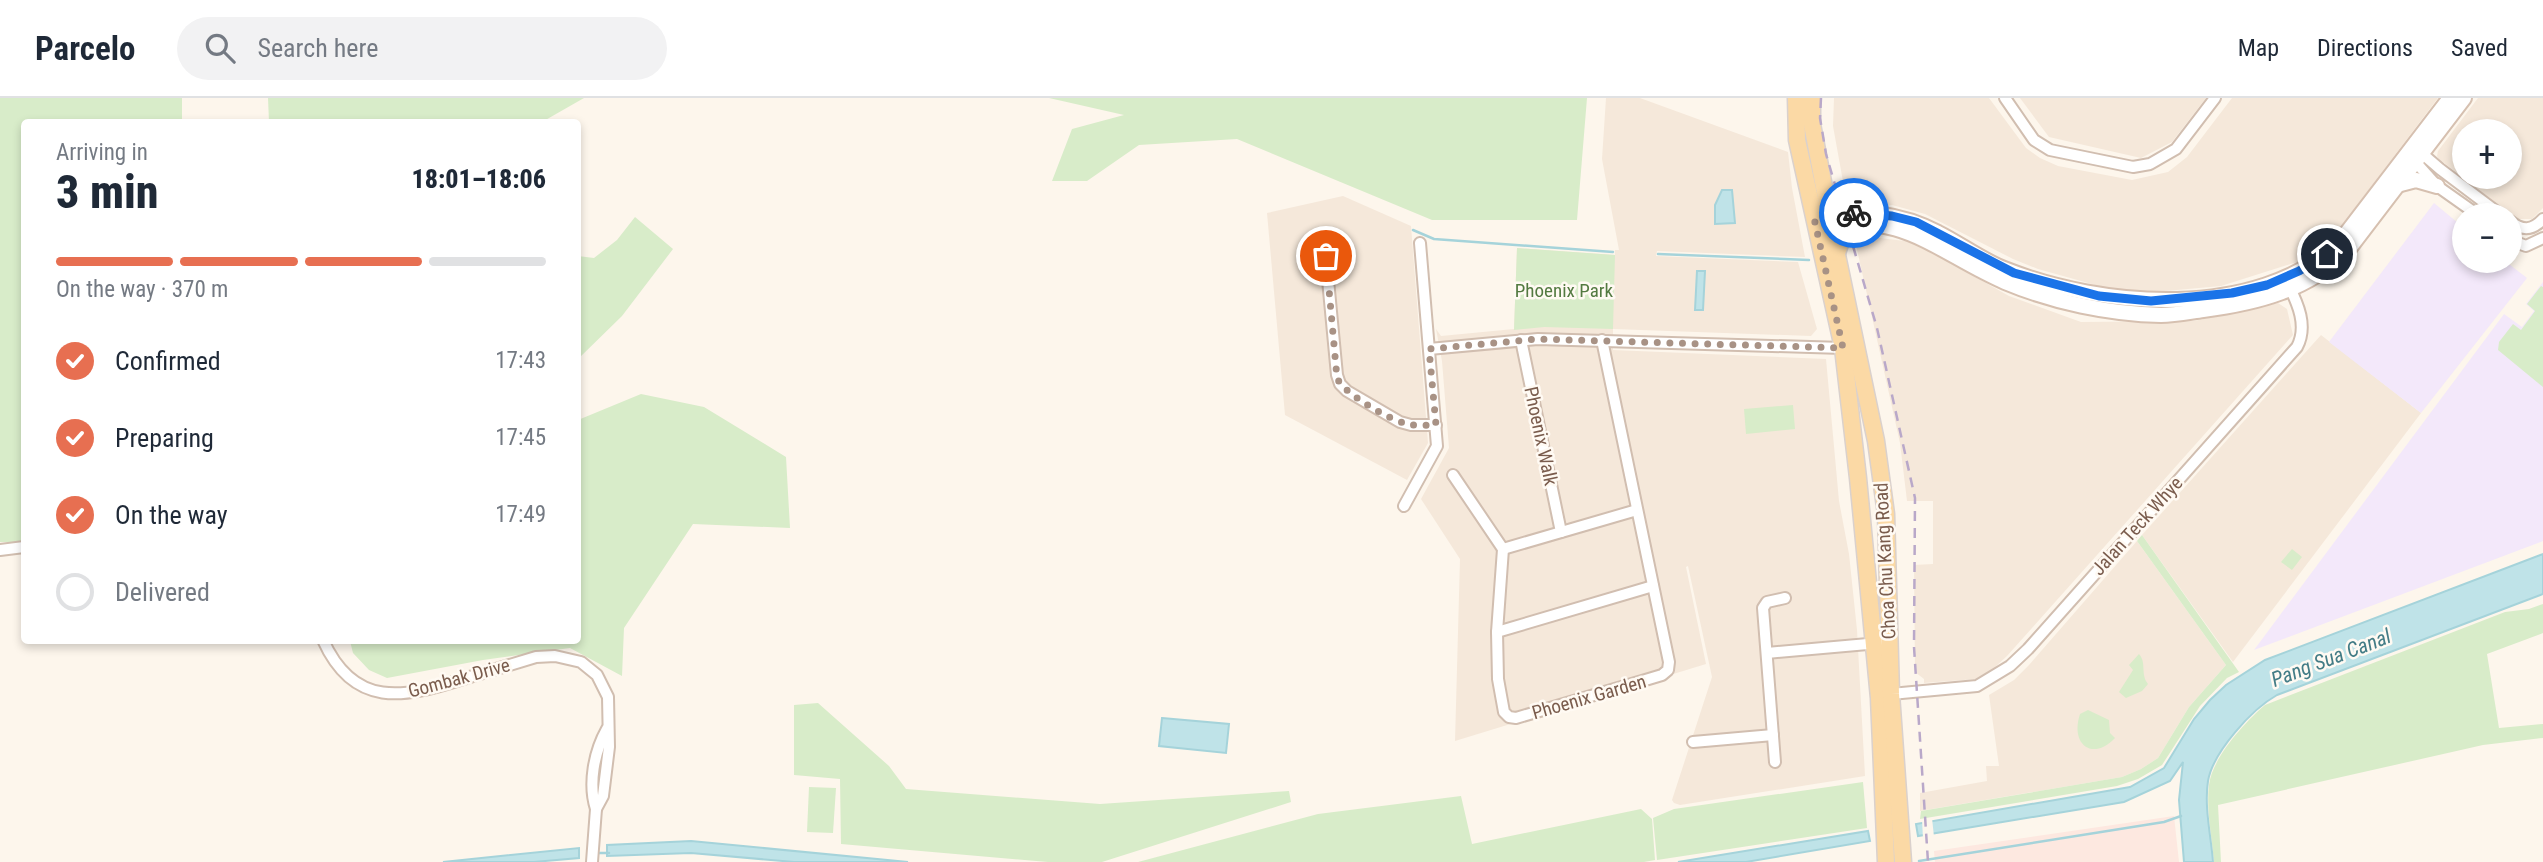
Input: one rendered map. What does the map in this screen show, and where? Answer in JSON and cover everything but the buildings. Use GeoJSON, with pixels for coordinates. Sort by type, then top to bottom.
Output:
{"type":"FeatureCollection","features":[{"type":"Feature","properties":{"kind":"main road","name":"Choa Chu Kang Road"},"geometry":{"type":"LineString","coordinates":[[1796,98],[1797,140],[1836,255],[1879,464],[1886,514],[1891,694],[1903,862]]}},
{"type":"Feature","properties":{"kind":"main road","name":"Choa Chu Kang Road"},"geometry":{"type":"LineString","coordinates":[[1812,98],[1812,124],[1823,222],[1843,348],[1875,645],[1886,862]]}},
{"type":"Feature","properties":{"kind":"main road"},"geometry":{"type":"LineString","coordinates":[[1823,222],[1875,223],[1905,231],[2004,282],[2095,309],[2164,315],[2234,306],[2336,262],[2397,185],[2450,98]]}},
{"type":"Feature","properties":{"kind":"main road"},"geometry":{"type":"LineString","coordinates":[[1823,222],[1864,214],[1908,220],[1937,232],[2000,268],[2099,296],[2151,301],[2189,299],[2288,284],[2339,243],[2464,98]]}},
{"type":"Feature","properties":{"kind":"main road"},"geometry":{"type":"LineString","coordinates":[[2397,185],[2416,180],[2437,186]]}},
{"type":"Feature","properties":{"kind":"main road"},"geometry":{"type":"LineString","coordinates":[[1836,255],[1852,223]]}},
{"type":"Feature","properties":{"kind":"main road"},"geometry":{"type":"LineString","coordinates":[[1858,478],[1865,486],[1874,485],[1879,464]]}},
{"type":"Feature","properties":{"kind":"main road"},"geometry":{"type":"LineString","coordinates":[[1862,516],[1866,502],[1876,497],[1886,514]]}},
{"type":"Feature","properties":{"kind":"street"},"geometry":{"type":"LineString","coordinates":[[2005,98],[2034,140],[2050,150],[2133,167],[2150,164],[2176,149],[2215,98]]}},
{"type":"Feature","properties":{"kind":"street"},"geometry":{"type":"LineString","coordinates":[[2415,153],[2437,186],[2461,203]]}},
{"type":"Feature","properties":{"kind":"street"},"geometry":{"type":"LineString","coordinates":[[2415,153],[2485,203]]}},
{"type":"Feature","properties":{"kind":"street"},"geometry":{"type":"LineString","coordinates":[[2522,228],[2536,227],[2543,219]]}},
{"type":"Feature","properties":{"kind":"street"},"geometry":{"type":"LineString","coordinates":[[2522,244],[2526,246],[2543,238]]}},
{"type":"Feature","properties":{"kind":"street"},"geometry":{"type":"LineString","coordinates":[[1404,506],[1437,446],[1420,243]]}},
{"type":"Feature","properties":{"kind":"street"},"geometry":{"type":"LineString","coordinates":[[1341,255],[1325,252],[1337,378],[1340,384],[1350,394],[1400,422],[1436,425]]}},
{"type":"Feature","properties":{"kind":"street","name":"Jalan Teck Whye"},"geometry":{"type":"LineString","coordinates":[[1891,694],[1977,686],[2010,666],[2028,649],[2297,346],[2302,338],[2303,328],[2288,284]]}},
{"type":"Feature","properties":{"kind":"street"},"geometry":{"type":"LineString","coordinates":[[1429,349],[1521,340],[1843,348]]}},
{"type":"Feature","properties":{"kind":"street","name":"Phoenix Walk"},"geometry":{"type":"LineString","coordinates":[[1521,340],[1561,532]]}},
{"type":"Feature","properties":{"kind":"street","name":"Phoenix Garden"},"geometry":{"type":"LineString","coordinates":[[1503,549],[1497,632],[1498,679],[1504,712],[1509,717],[1516,718],[1642,681],[1662,675],[1668,670],[1669,662],[1602,340]]}},
{"type":"Feature","properties":{"kind":"street"},"geometry":{"type":"LineString","coordinates":[[1453,475],[1503,549],[1637,510]]}},
{"type":"Feature","properties":{"kind":"street"},"geometry":{"type":"LineString","coordinates":[[0,550],[21,547]]}},
{"type":"Feature","properties":{"kind":"street"},"geometry":{"type":"LineString","coordinates":[[1497,632],[1653,586]]}},
{"type":"Feature","properties":{"kind":"street"},"geometry":{"type":"LineString","coordinates":[[1775,762],[1764,604],[1785,598]]}},
{"type":"Feature","properties":{"kind":"street"},"geometry":{"type":"LineString","coordinates":[[1767,653],[1875,645],[1882,639],[1888,611]]}},
{"type":"Feature","properties":{"kind":"street","name":"Gombak Drive"},"geometry":{"type":"LineString","coordinates":[[326,644],[338,664],[356,682],[378,692],[398,695],[419,693],[536,657],[568,658],[581,662],[597,675],[604,686],[610,711],[607,729],[596,754],[592,795],[596,809],[592,862]]}},
{"type":"Feature","properties":{"kind":"street"},"geometry":{"type":"LineString","coordinates":[[1693,742],[1773,735]]}},
{"type":"Feature","properties":{"kind":"shaded area"},"geometry":{"type":"Polygon","coordinates":[[[1606,98],[1640,98],[1788,152],[1805,257],[1657,251],[1656,256],[1798,262],[1817,329],[1811,336],[1613,329],[1613,350],[1826,359],[1839,501],[1849,554],[1857,630],[1865,776],[1680,805],[1674,803],[1672,800],[1712,677],[1688,566],[1686,567],[1706,664],[1455,741],[1460,559],[1421,499],[1449,448],[1442,361],[1436,329],[1441,336],[1514,329],[1517,248],[1615,255],[1615,250],[1619,250],[1602,159],[1606,98]]]}},
{"type":"Feature","properties":{"kind":"shaded area"},"geometry":{"type":"Polygon","coordinates":[[[1834,98],[1989,98],[2026,148],[2040,158],[2058,166],[2132,180],[2168,172],[2187,157],[2232,98],[2438,98],[2336,233],[2297,262],[2221,286],[2155,292],[2106,288],[2038,269],[1925,214],[1892,205],[1857,206],[1846,198],[1833,126],[1834,98]]]}},
{"type":"Feature","properties":{"kind":"shaded area"},"geometry":{"type":"Polygon","coordinates":[[[2020,98],[2206,98],[2172,142],[2141,158],[2049,137],[2020,98]]]}},
{"type":"Feature","properties":{"kind":"shaded area"},"geometry":{"type":"Polygon","coordinates":[[[2478,98],[2543,98],[2543,208],[2532,219],[2522,219],[2522,203],[2495,203],[2478,189],[2522,189],[2522,119],[2462,119],[2478,98]]]}},
{"type":"Feature","properties":{"kind":"shaded area"},"geometry":{"type":"Polygon","coordinates":[[[2452,132],[2452,169],[2437,156],[2438,151],[2452,132]]]}},
{"type":"Feature","properties":{"kind":"shaded area"},"geometry":{"type":"Polygon","coordinates":[[[1343,196],[1411,226],[1428,443],[1407,480],[1285,415],[1267,213],[1343,196]]]}},
{"type":"Feature","properties":{"kind":"shaded area"},"geometry":{"type":"Polygon","coordinates":[[[2434,203],[2452,218],[2452,273],[2521,273],[2527,278],[2421,413],[2329,342],[2434,203]]]}},
{"type":"Feature","properties":{"kind":"shaded area"},"geometry":{"type":"Polygon","coordinates":[[[1863,236],[1913,242],[2009,296],[2081,322],[2194,321],[2278,303],[2287,309],[2293,335],[2007,656],[1976,679],[1924,683],[1924,679],[1915,672],[1914,565],[1933,564],[1933,501],[1907,501],[1900,443],[1856,245],[1863,236]]]}},
{"type":"Feature","properties":{"kind":"shaded area"},"geometry":{"type":"Polygon","coordinates":[[[2543,282],[2543,541],[2254,650],[2504,314],[2522,327],[2534,311],[2526,304],[2543,282]]]}},
{"type":"Feature","properties":{"kind":"shaded area"},"geometry":{"type":"Polygon","coordinates":[[[2321,335],[2421,413],[2233,662],[2142,535],[2321,335]]]}},
{"type":"Feature","properties":{"kind":"shaded area"},"geometry":{"type":"Polygon","coordinates":[[[2137,541],[2226,665],[2189,707],[2158,758],[2122,777],[1920,811],[1920,793],[1987,781],[1986,766],[1999,766],[1989,695],[2014,680],[2029,665],[2137,541]]]}},
{"type":"Feature","properties":{"kind":"shaded area"},"geometry":{"type":"Polygon","coordinates":[[[2174,816],[2179,862],[1935,862],[1934,851],[2174,816]]]}},
{"type":"Feature","properties":{"kind":"green space"},"geometry":{"type":"Polygon","coordinates":[[[0,98],[182,98],[182,119],[21,119],[21,542],[0,542],[0,98]]]}},
{"type":"Feature","properties":{"kind":"green space"},"geometry":{"type":"Polygon","coordinates":[[[268,98],[584,98],[547,119],[269,119],[268,98]]]}},
{"type":"Feature","properties":{"kind":"green space"},"geometry":{"type":"Polygon","coordinates":[[[1049,98],[1587,98],[1577,220],[1432,220],[1237,139],[1139,145],[1087,181],[1052,181],[1072,129],[1124,115],[1049,98]]]}},
{"type":"Feature","properties":{"kind":"green space"},"geometry":{"type":"Polygon","coordinates":[[[635,217],[673,249],[622,316],[581,356],[581,256],[594,258],[617,240],[635,217]]]}},
{"type":"Feature","properties":{"kind":"green space","name":"Phoenix Park"},"geometry":{"type":"Polygon","coordinates":[[[1517,248],[1615,255],[1613,329],[1544,327],[1514,330],[1517,248]]]}},
{"type":"Feature","properties":{"kind":"green space"},"geometry":{"type":"Polygon","coordinates":[[[2541,286],[2543,387],[2498,350],[2499,342],[2513,324],[2521,330],[2535,311],[2527,304],[2541,286]]]}},
{"type":"Feature","properties":{"kind":"green space"},"geometry":{"type":"Polygon","coordinates":[[[641,394],[704,407],[786,457],[790,528],[693,524],[624,628],[622,676],[570,648],[483,660],[387,678],[369,670],[353,653],[351,644],[581,644],[581,419],[641,394]]]}},
{"type":"Feature","properties":{"kind":"green space"},"geometry":{"type":"Polygon","coordinates":[[[1793,405],[1795,429],[1746,434],[1744,409],[1793,405]]]}},
{"type":"Feature","properties":{"kind":"green space"},"geometry":{"type":"Polygon","coordinates":[[[2142,535],[2239,672],[2227,678],[2200,706],[2162,765],[2138,779],[2117,786],[1920,819],[1921,811],[2122,777],[2158,758],[2189,707],[2226,665],[2137,541],[2142,535]]]}},
{"type":"Feature","properties":{"kind":"green space"},"geometry":{"type":"Polygon","coordinates":[[[2292,549],[2302,557],[2292,570],[2281,562],[2292,549]]]}},
{"type":"Feature","properties":{"kind":"green space"},"geometry":{"type":"Polygon","coordinates":[[[2543,604],[2543,633],[2487,654],[2499,728],[2543,724],[2543,738],[2483,745],[2218,805],[2221,862],[2214,862],[2208,804],[2211,775],[2231,741],[2265,705],[2505,612],[2543,604]]]}},
{"type":"Feature","properties":{"kind":"green space"},"geometry":{"type":"Polygon","coordinates":[[[2139,654],[2148,684],[2142,691],[2126,698],[2119,692],[2133,670],[2129,665],[2139,654]]]}},
{"type":"Feature","properties":{"kind":"green space"},"geometry":{"type":"Polygon","coordinates":[[[818,703],[889,766],[906,789],[1100,804],[1289,791],[1291,802],[1102,862],[1048,862],[841,844],[840,779],[794,775],[794,705],[818,703]]]}},
{"type":"Feature","properties":{"kind":"green space"},"geometry":{"type":"Polygon","coordinates":[[[2088,710],[2109,720],[2110,733],[2115,738],[2098,749],[2085,746],[2078,734],[2080,714],[2088,710]]]}},
{"type":"Feature","properties":{"kind":"green space"},"geometry":{"type":"Polygon","coordinates":[[[1863,782],[1867,828],[1657,860],[1653,818],[1674,809],[1863,782]]]}},
{"type":"Feature","properties":{"kind":"green space"},"geometry":{"type":"Polygon","coordinates":[[[809,787],[836,788],[833,833],[807,832],[809,787]]]}},
{"type":"Feature","properties":{"kind":"green space"},"geometry":{"type":"Polygon","coordinates":[[[1461,796],[1472,844],[1641,809],[1652,819],[1655,860],[1138,862],[1318,814],[1461,796]]]}},
{"type":"Feature","properties":{"kind":"water"},"geometry":{"type":"Polygon","coordinates":[[[1722,190],[1732,190],[1735,223],[1715,224],[1715,205],[1722,190]]]}},
{"type":"Feature","properties":{"kind":"water"},"geometry":{"type":"Polygon","coordinates":[[[1697,271],[1705,271],[1703,310],[1695,310],[1697,271]]]}},
{"type":"Feature","properties":{"kind":"water","name":"Pang Sua Canal"},"geometry":{"type":"Polygon","coordinates":[[[2543,554],[2543,594],[2277,695],[2256,710],[2225,745],[2211,770],[2207,811],[2213,862],[2184,862],[2179,800],[2183,762],[2170,781],[2124,802],[1918,836],[1916,824],[2130,787],[2164,768],[2194,719],[2210,700],[2226,685],[2265,660],[2543,554]]]}},
{"type":"Feature","properties":{"kind":"water"},"geometry":{"type":"Polygon","coordinates":[[[1162,718],[1229,724],[1226,753],[1159,746],[1162,718]]]}},
{"type":"Feature","properties":{"kind":"water"},"geometry":{"type":"Polygon","coordinates":[[[1868,831],[1870,841],[1746,862],[1678,862],[1868,831]]]}},
{"type":"Feature","properties":{"kind":"water"},"geometry":{"type":"Polygon","coordinates":[[[691,841],[908,862],[794,862],[691,853],[607,856],[607,845],[691,841]]]}},
{"type":"Feature","properties":{"kind":"water"},"geometry":{"type":"Polygon","coordinates":[[[579,848],[579,858],[534,862],[443,862],[579,848]]]}},
{"type":"Feature","properties":{"kind":"pier"},"geometry":{"type":"Polygon","coordinates":[[[1932,818],[1934,837],[1923,839],[1922,819],[1932,818]]]}},
{"type":"Feature","properties":{"kind":"waterway"},"geometry":{"type":"LineString","coordinates":[[1413,230],[1434,239],[1613,252]]}},
{"type":"Feature","properties":{"kind":"waterway"},"geometry":{"type":"LineString","coordinates":[[1658,254],[1809,260]]}},
{"type":"Feature","properties":{"kind":"waterway"},"geometry":{"type":"LineString","coordinates":[[1919,861],[2164,822],[2181,816]]}},
{"type":"Feature","properties":{"kind":"waterway"},"geometry":{"type":"LineString","coordinates":[[595,853],[609,853]]}},
{"type":"Feature","properties":{"kind":"railway"},"geometry":{"type":"LineString","coordinates":[[1821,98],[1820,118],[1826,154],[1877,328],[1915,498],[1914,647],[1928,862]]}},
{"type":"Feature","properties":{"kind":"way so far"},"geometry":{"type":"LineString","coordinates":[[1326,256],[1337,378],[1340,384],[1350,394],[1400,422],[1436,425],[1429,349],[1538,339],[1843,348],[1814,218],[1854,213]]}},
{"type":"Feature","properties":{"kind":"route"},"geometry":{"type":"LineString","coordinates":[[1854,213],[1892,216],[1916,222],[2014,273],[2099,296],[2151,301],[2189,299],[2267,285],[2313,264],[2327,254]]}}]}
